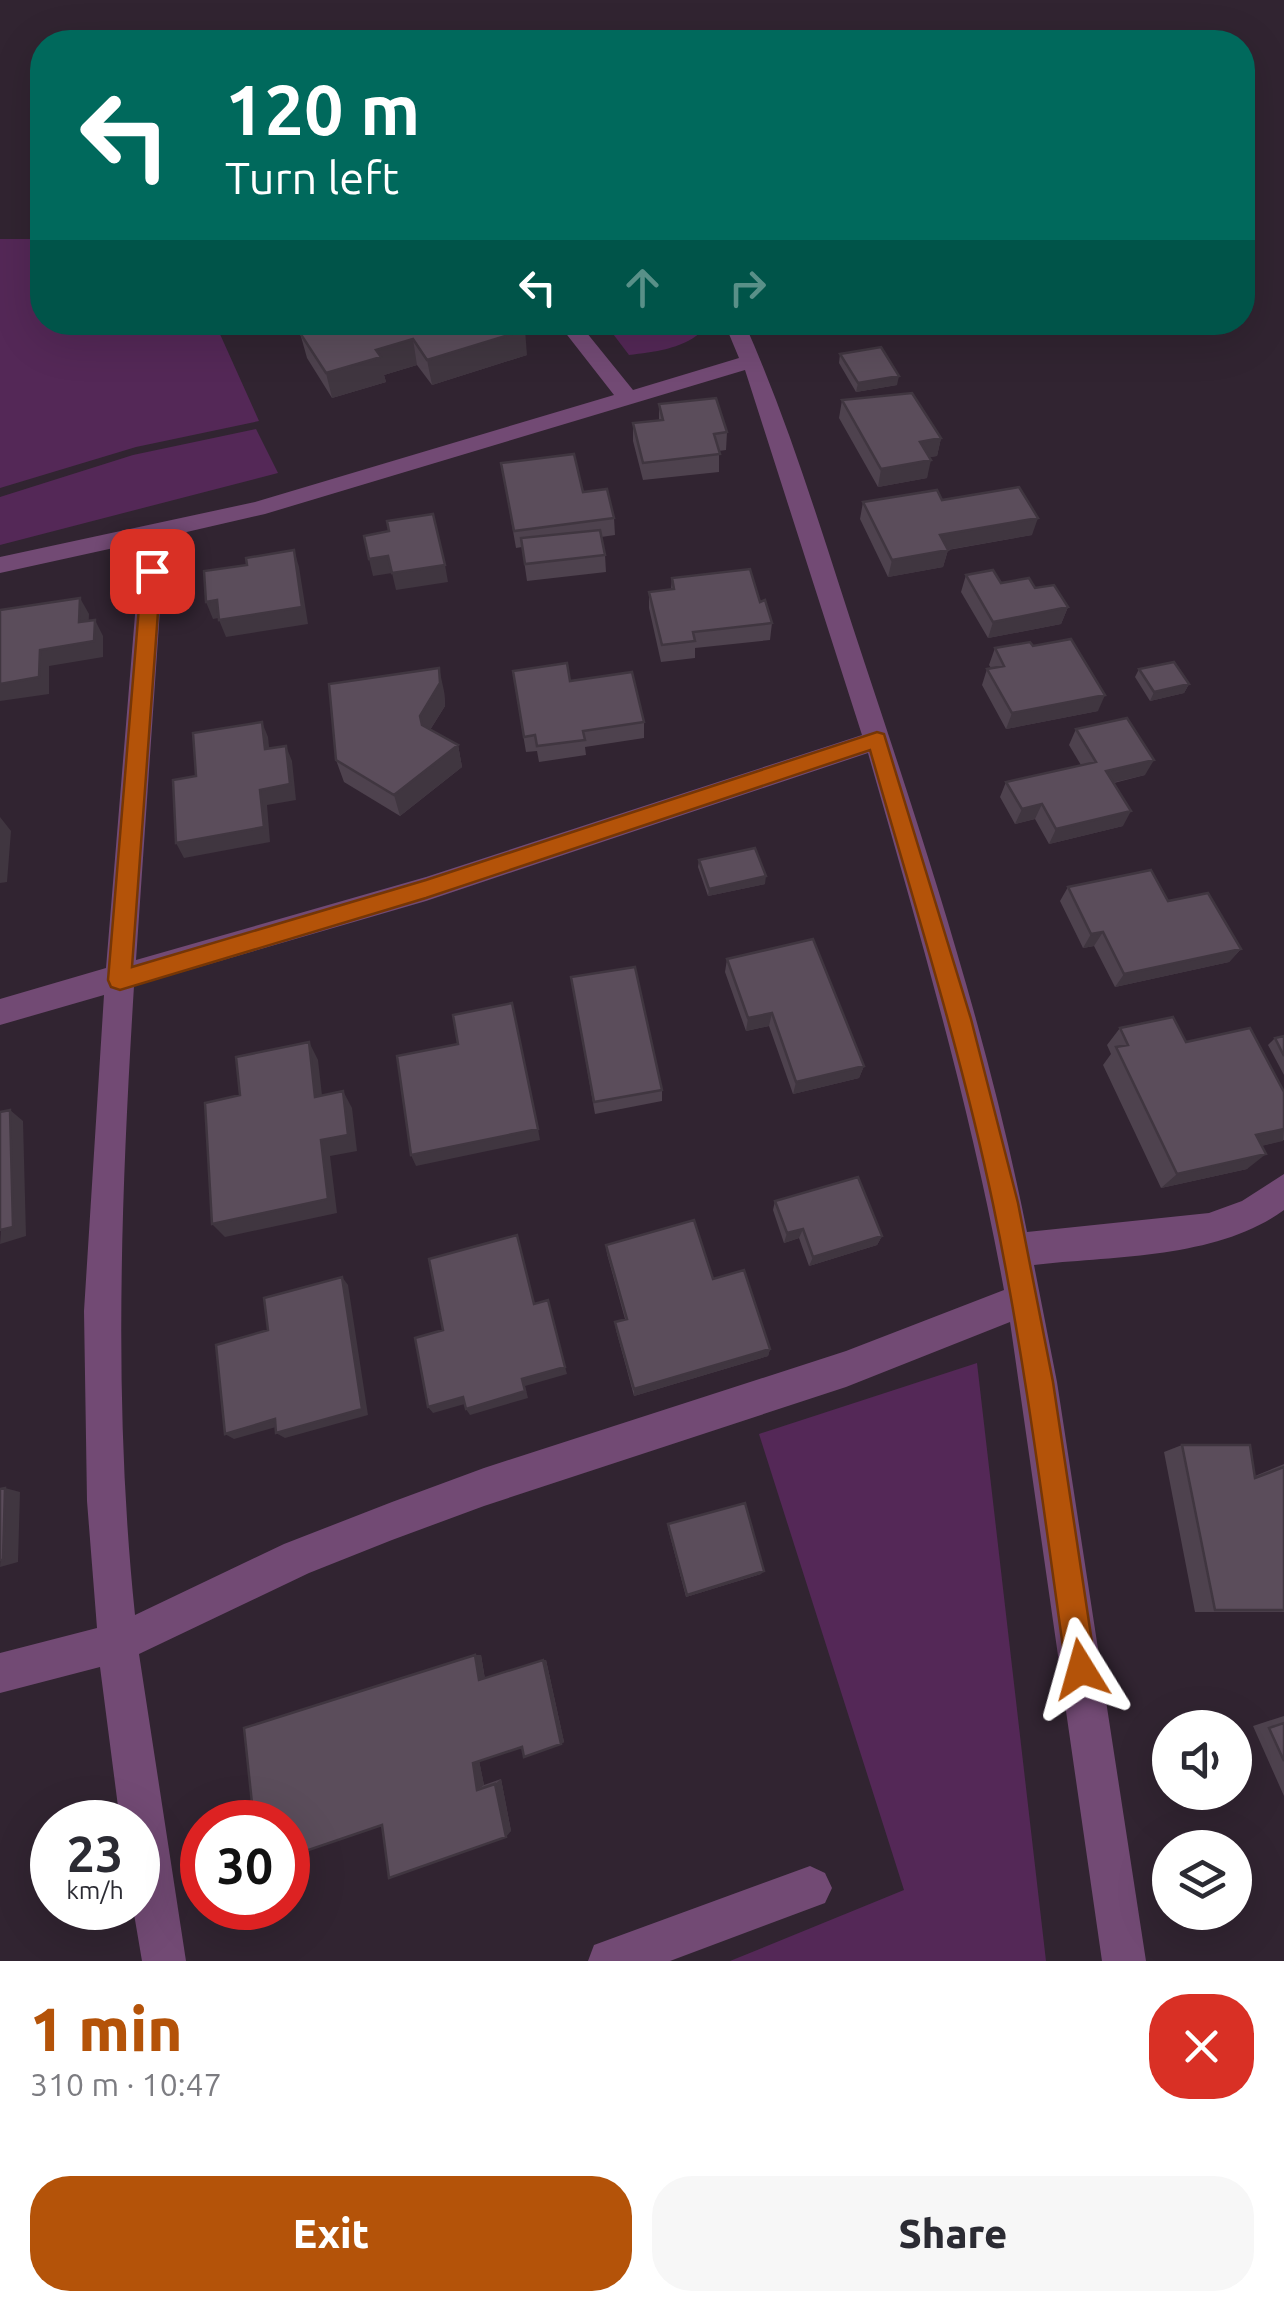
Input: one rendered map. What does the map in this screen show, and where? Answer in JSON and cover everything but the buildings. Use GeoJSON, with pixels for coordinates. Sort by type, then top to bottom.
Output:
{"type":"FeatureCollection","features":[{"type":"Feature","properties":{"kind":"street"},"geometry":{"type":"LineString","coordinates":[[577,335],[628,398]]}},
{"type":"Feature","properties":{"kind":"street"},"geometry":{"type":"LineString","coordinates":[[740,335],[752,361],[877,740],[960,1019],[1015,1250],[1124,1961]]}},
{"type":"Feature","properties":{"kind":"street"},"geometry":{"type":"LineString","coordinates":[[0,566],[154,534],[343,486],[752,361]]}},
{"type":"Feature","properties":{"kind":"street"},"geometry":{"type":"LineString","coordinates":[[154,534],[120,980],[100,1346],[108,1519],[120,1642],[141,1823],[164,1961]]}},
{"type":"Feature","properties":{"kind":"street"},"geometry":{"type":"LineString","coordinates":[[0,1012],[443,884],[877,740]]}},
{"type":"Feature","properties":{"kind":"street"},"geometry":{"type":"LineString","coordinates":[[1015,1250],[1208,1229],[1254,1213],[1284,1190]]}},
{"type":"Feature","properties":{"kind":"street"},"geometry":{"type":"LineString","coordinates":[[0,1673],[120,1642],[298,1558],[392,1521],[484,1487],[846,1369],[1025,1299]]}},
{"type":"Feature","properties":{"kind":"street"},"geometry":{"type":"LineString","coordinates":[[610,1961],[810,1888]]}},
{"type":"Feature","properties":{"kind":"shaded area"},"geometry":{"type":"Polygon","coordinates":[[[0,239],[30,239],[30,335],[220,335],[259,421],[136,447],[0,488],[0,239]]]}},
{"type":"Feature","properties":{"kind":"shaded area"},"geometry":{"type":"Polygon","coordinates":[[[614,335],[697,335],[676,346],[629,355],[614,335]]]}},
{"type":"Feature","properties":{"kind":"shaded area"},"geometry":{"type":"Polygon","coordinates":[[[256,429],[278,473],[0,545],[0,497],[133,455],[256,429]]]}},
{"type":"Feature","properties":{"kind":"shaded area"},"geometry":{"type":"Polygon","coordinates":[[[977,1363],[1046,1961],[730,1961],[904,1890],[759,1434],[977,1363]]]}},
{"type":"Feature","properties":{"kind":"route"},"geometry":{"type":"LineString","coordinates":[[152,571],[120,980],[426,889],[877,740],[960,1019],[1025,1294],[1081,1669]]}}]}
